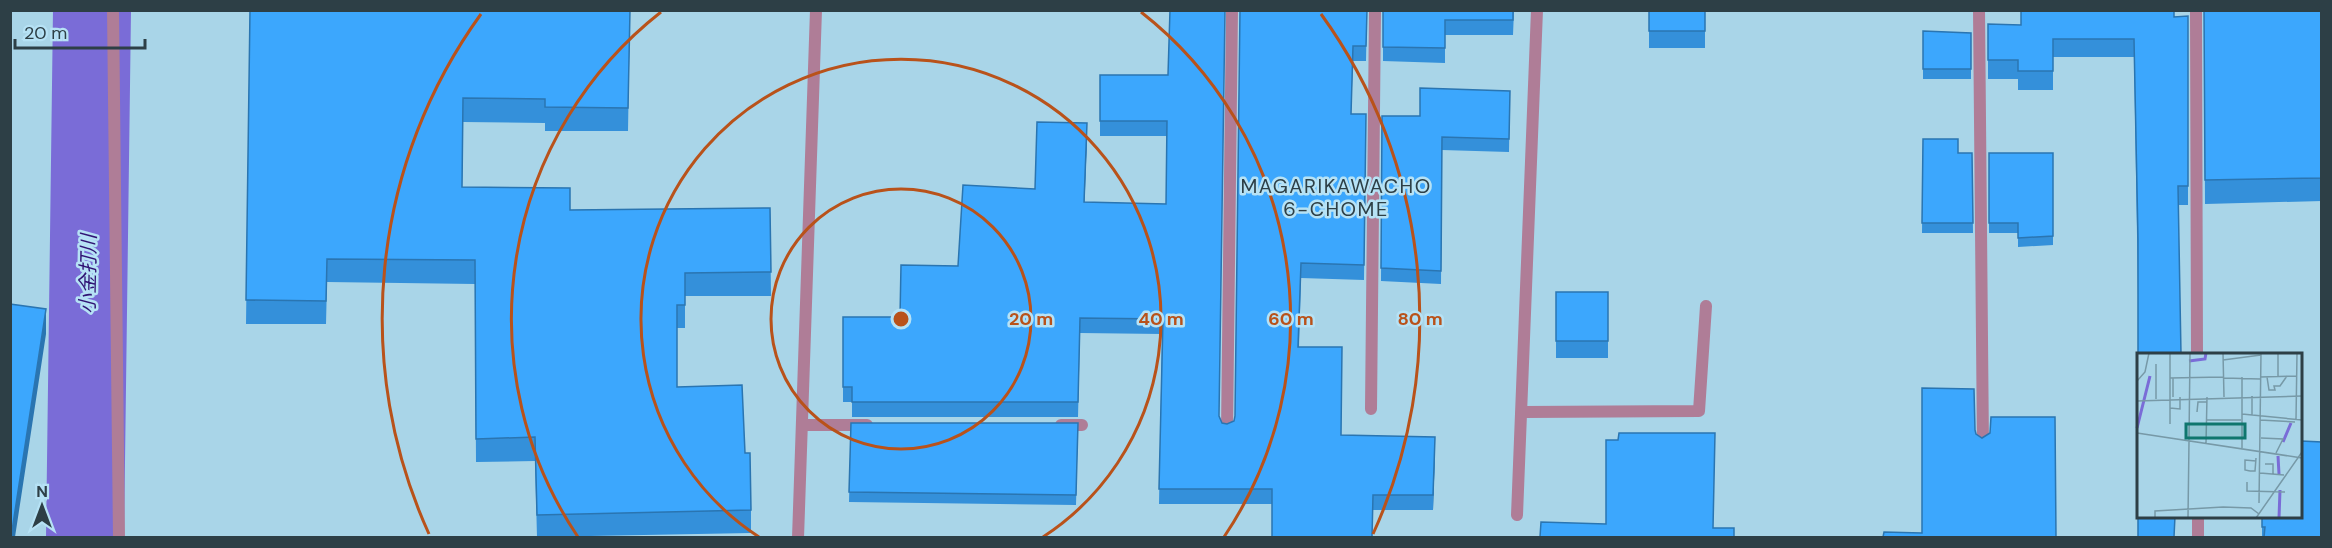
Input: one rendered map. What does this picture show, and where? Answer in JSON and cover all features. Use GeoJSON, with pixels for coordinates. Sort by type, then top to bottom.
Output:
{"type":"FeatureCollection","features":[{"type":"Feature","properties":{"kind":"street"},"geometry":{"type":"LineString","coordinates":[[113,10],[119,537]]}},
{"type":"Feature","properties":{"kind":"street"},"geometry":{"type":"LineString","coordinates":[[798,537],[816,10]]}},
{"type":"Feature","properties":{"kind":"street"},"geometry":{"type":"LineString","coordinates":[[1227,431],[1232,10]]}},
{"type":"Feature","properties":{"kind":"street"},"geometry":{"type":"LineString","coordinates":[[1371,409],[1375,10]]}},
{"type":"Feature","properties":{"kind":"street"},"geometry":{"type":"LineString","coordinates":[[1517,515],[1537,10]]}},
{"type":"Feature","properties":{"kind":"street"},"geometry":{"type":"LineString","coordinates":[[1979,10],[1983,448]]}},
{"type":"Feature","properties":{"kind":"street"},"geometry":{"type":"LineString","coordinates":[[2196,10],[2197,353]]}},
{"type":"Feature","properties":{"kind":"street"},"geometry":{"type":"LineString","coordinates":[[1521,412],[1699,411],[1706,306]]}},
{"type":"Feature","properties":{"kind":"street"},"geometry":{"type":"LineString","coordinates":[[802,425],[884,425]]}},
{"type":"Feature","properties":{"kind":"street"},"geometry":{"type":"LineString","coordinates":[[1047,425],[1082,425]]}},
{"type":"Feature","properties":{"kind":"street"},"geometry":{"type":"LineString","coordinates":[[2198,518],[2198,537]]}},
{"type":"Feature","properties":{"kind":"building"},"geometry":{"type":"Polygon","coordinates":[[[250,10],[630,10],[628,108],[545,107],[545,99],[463,98],[462,187],[570,188],[570,210],[770,208],[771,272],[685,273],[685,305],[677,305],[677,387],[742,385],[745,453],[750,453],[751,510],[537,515],[535,437],[476,439],[475,260],[327,259],[326,301],[246,300],[250,10]]]}},
{"type":"Feature","properties":{"kind":"building"},"geometry":{"type":"Polygon","coordinates":[[[1170,10],[1225,10],[1219,416],[1222,423],[1227,424],[1234,421],[1235,416],[1240,10],[1367,10],[1366,46],[1353,46],[1351,114],[1366,114],[1364,265],[1301,263],[1298,347],[1342,347],[1341,435],[1435,437],[1433,495],[1373,495],[1372,537],[1272,537],[1272,489],[1159,489],[1163,319],[1080,318],[1078,402],[852,402],[852,387],[843,387],[843,317],[900,317],[901,265],[958,266],[963,185],[1035,189],[1037,122],[1087,123],[1084,202],[1166,204],[1167,121],[1100,121],[1100,75],[1168,75],[1170,10]]]}},
{"type":"Feature","properties":{"kind":"building"},"geometry":{"type":"Polygon","coordinates":[[[1383,10],[1513,10],[1513,20],[1445,20],[1445,48],[1383,47],[1383,10]]]}},
{"type":"Feature","properties":{"kind":"building"},"geometry":{"type":"Polygon","coordinates":[[[1649,10],[1705,10],[1705,31],[1649,31],[1649,10]]]}},
{"type":"Feature","properties":{"kind":"building"},"geometry":{"type":"Polygon","coordinates":[[[2021,10],[2174,10],[2174,17],[2188,16],[2188,186],[2178,186],[2181,353],[2138,353],[2134,39],[2053,39],[2053,71],[2018,71],[2018,60],[1988,60],[1988,24],[2021,25],[2021,10]]]}},
{"type":"Feature","properties":{"kind":"building"},"geometry":{"type":"Polygon","coordinates":[[[2322,10],[2322,178],[2205,180],[2204,11],[2322,10]]]}},
{"type":"Feature","properties":{"kind":"building"},"geometry":{"type":"Polygon","coordinates":[[[1923,31],[1971,33],[1971,69],[1923,69],[1923,31]]]}},
{"type":"Feature","properties":{"kind":"building"},"geometry":{"type":"Polygon","coordinates":[[[1420,88],[1510,91],[1509,139],[1442,137],[1441,271],[1381,268],[1382,116],[1420,116],[1420,88]]]}},
{"type":"Feature","properties":{"kind":"building"},"geometry":{"type":"Polygon","coordinates":[[[1923,139],[1958,139],[1958,153],[1972,153],[1973,223],[1922,223],[1923,139]]]}},
{"type":"Feature","properties":{"kind":"building"},"geometry":{"type":"Polygon","coordinates":[[[1989,153],[2053,153],[2053,236],[2018,238],[2018,223],[1989,223],[1989,153]]]}},
{"type":"Feature","properties":{"kind":"building"},"geometry":{"type":"Polygon","coordinates":[[[1556,292],[1608,292],[1608,341],[1556,341],[1556,292]]]}},
{"type":"Feature","properties":{"kind":"building"},"geometry":{"type":"Polygon","coordinates":[[[10,304],[46,309],[11,537],[10,537],[10,304]]]}},
{"type":"Feature","properties":{"kind":"building"},"geometry":{"type":"Polygon","coordinates":[[[1922,388],[1974,389],[1975,430],[1976,434],[1982,438],[1990,433],[1991,417],[2055,417],[2056,537],[1883,537],[1884,532],[1922,533],[1922,388]]]}},
{"type":"Feature","properties":{"kind":"building"},"geometry":{"type":"Polygon","coordinates":[[[851,423],[1078,423],[1076,495],[849,492],[851,423]]]}},
{"type":"Feature","properties":{"kind":"building"},"geometry":{"type":"Polygon","coordinates":[[[1619,433],[1715,433],[1713,528],[1734,528],[1734,537],[1540,537],[1541,522],[1606,524],[1606,440],[1618,440],[1619,433]]]}},
{"type":"Feature","properties":{"kind":"building"},"geometry":{"type":"Polygon","coordinates":[[[2302,441],[2322,442],[2322,537],[2264,537],[2265,527],[2262,527],[2262,518],[2302,518],[2302,441]]]}},
{"type":"Feature","properties":{"kind":"building"},"geometry":{"type":"Polygon","coordinates":[[[2138,518],[2175,518],[2174,537],[2138,537],[2138,518]]]}},
{"type":"Feature","properties":{"kind":"waterway","name":"小金打川"},"geometry":{"type":"LineString","coordinates":[[85,538],[92,10]]}},
{"type":"Feature","properties":{"kind":"district","name":"MAGARIKAWACHO 6-CHOME"},"geometry":{"type":"Point","coordinates":[1336,198]}}]}
